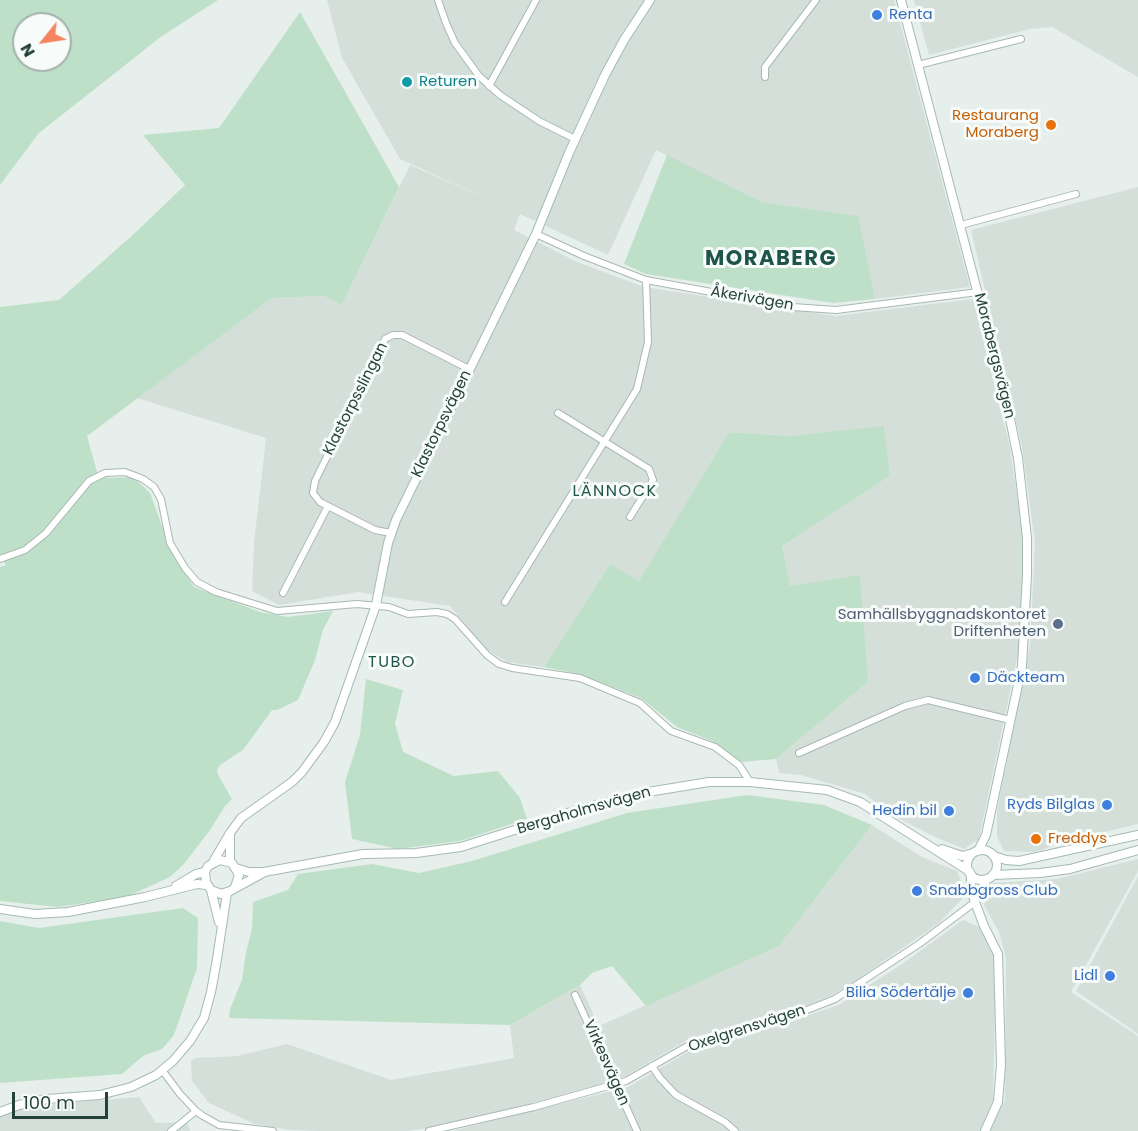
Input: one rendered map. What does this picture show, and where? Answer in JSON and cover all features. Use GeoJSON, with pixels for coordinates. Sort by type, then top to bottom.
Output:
{"type":"FeatureCollection","features":[{"type":"Feature","properties":{"kind":"street"},"geometry":{"type":"LineString","coordinates":[[438,0],[450,32],[462,54],[489,86],[538,121],[575,139]]}},
{"type":"Feature","properties":{"kind":"street"},"geometry":{"type":"LineString","coordinates":[[489,86],[536,0]]}},
{"type":"Feature","properties":{"kind":"street","name":"Klastorpsvägen"},"geometry":{"type":"LineString","coordinates":[[213,862],[241,818],[303,772],[335,722],[376,605],[391,533],[536,234],[575,139],[624,40],[651,0]]}},
{"type":"Feature","properties":{"kind":"street"},"geometry":{"type":"LineString","coordinates":[[765,77],[765,67],[816,0]]}},
{"type":"Feature","properties":{"kind":"street","name":"Morabergsvägen"},"geometry":{"type":"LineString","coordinates":[[901,0],[1015,441],[1027,538],[1023,652],[986,835],[976,852]]}},
{"type":"Feature","properties":{"kind":"street"},"geometry":{"type":"LineString","coordinates":[[918,65],[1021,39]]}},
{"type":"Feature","properties":{"kind":"street"},"geometry":{"type":"LineString","coordinates":[[961,225],[1076,194]]}},
{"type":"Feature","properties":{"kind":"street","name":"Åkerivägen"},"geometry":{"type":"LineString","coordinates":[[536,234],[604,265],[646,280],[793,307],[836,309],[978,292]]}},
{"type":"Feature","properties":{"kind":"street"},"geometry":{"type":"LineString","coordinates":[[506,602],[637,389],[648,342],[646,280]]}},
{"type":"Feature","properties":{"kind":"street","name":"Klastorpsslingan"},"geometry":{"type":"LineString","coordinates":[[328,506],[320,502],[313,493],[315,480],[385,339],[393,335],[402,335],[469,369]]}},
{"type":"Feature","properties":{"kind":"street"},"geometry":{"type":"LineString","coordinates":[[558,413],[649,469],[653,480],[630,517]]}},
{"type":"Feature","properties":{"kind":"street"},"geometry":{"type":"LineString","coordinates":[[0,559],[25,550],[46,533],[89,481],[105,473],[125,472],[142,478],[154,487],[161,499],[170,543],[197,582],[216,592],[277,611],[357,604],[389,607],[408,614],[436,612],[447,614],[455,619],[487,655],[499,664],[580,678],[640,703],[671,731],[715,747],[739,765],[750,782]]}},
{"type":"Feature","properties":{"kind":"street"},"geometry":{"type":"LineString","coordinates":[[283,593],[328,506],[375,530],[391,533]]}},
{"type":"Feature","properties":{"kind":"street"},"geometry":{"type":"LineString","coordinates":[[799,753],[905,706],[928,700],[1010,720]]}},
{"type":"Feature","properties":{"kind":"street","name":"Bergaholmsvägen"},"geometry":{"type":"LineString","coordinates":[[213,862],[223,860],[249,872],[264,872],[363,854],[416,854],[461,847],[642,793],[709,782],[750,782],[826,790],[860,802],[970,872]]}},
{"type":"Feature","properties":{"kind":"street"},"geometry":{"type":"LineString","coordinates":[[230,833],[233,865],[239,878],[235,887]]}},
{"type":"Feature","properties":{"kind":"street","name":"Morabergsvägen"},"geometry":{"type":"LineString","coordinates":[[986,835],[993,854]]}},
{"type":"Feature","properties":{"kind":"street"},"geometry":{"type":"LineString","coordinates":[[985,1131],[998,1102],[1001,1065],[998,954],[971,891],[968,861],[976,852],[1019,861],[1138,835]]}},
{"type":"Feature","properties":{"kind":"street","name":"Bergaholmsvägen"},"geometry":{"type":"LineString","coordinates":[[930,845],[962,856],[976,852]]}},
{"type":"Feature","properties":{"kind":"street"},"geometry":{"type":"LineString","coordinates":[[970,872],[977,879],[1040,873],[1070,869],[1138,850]]}},
{"type":"Feature","properties":{"kind":"street"},"geometry":{"type":"LineString","coordinates":[[975,902],[997,867],[993,854]]}},
{"type":"Feature","properties":{"kind":"street"},"geometry":{"type":"LineString","coordinates":[[170,890],[196,874],[206,872],[213,862]]}},
{"type":"Feature","properties":{"kind":"street"},"geometry":{"type":"LineString","coordinates":[[206,872],[221,931]]}},
{"type":"Feature","properties":{"kind":"street","name":"Bergaholmsvägen"},"geometry":{"type":"LineString","coordinates":[[227,893],[264,872]]}},
{"type":"Feature","properties":{"kind":"street"},"geometry":{"type":"LineString","coordinates":[[0,909],[35,914],[68,912],[197,884],[221,894],[227,893],[211,992],[204,1018],[190,1041],[173,1061],[131,1088],[100,1095],[47,1099],[0,1112]]}},
{"type":"Feature","properties":{"kind":"street","name":"Oxelgrensvägen"},"geometry":{"type":"LineString","coordinates":[[429,1131],[534,1107],[626,1081],[691,1044],[789,1017],[835,999],[919,944],[975,902]]}},
{"type":"Feature","properties":{"kind":"street","name":"Virkesvägen"},"geometry":{"type":"LineString","coordinates":[[575,995],[637,1131]]}},
{"type":"Feature","properties":{"kind":"street"},"geometry":{"type":"LineString","coordinates":[[652,1066],[676,1095],[725,1122],[735,1131]]}},
{"type":"Feature","properties":{"kind":"street"},"geometry":{"type":"LineString","coordinates":[[162,1070],[196,1112],[219,1125],[273,1131]]}},
{"type":"Feature","properties":{"kind":"street"},"geometry":{"type":"LineString","coordinates":[[171,1131],[196,1112]]}},
{"type":"Feature","properties":{"kind":"shaded area"},"geometry":{"type":"Polygon","coordinates":[[[327,0],[894,0],[970,287],[875,299],[857,216],[762,202],[656,150],[608,255],[520,214],[514,230],[575,261],[644,287],[835,316],[973,299],[1010,447],[1024,544],[1019,649],[979,839],[964,849],[894,816],[865,794],[801,775],[779,773],[776,759],[868,682],[789,586],[782,546],[890,476],[884,427],[789,436],[729,432],[639,582],[610,564],[544,667],[507,662],[485,648],[450,606],[358,592],[279,605],[252,591],[254,543],[266,438],[137,398],[272,298],[324,296],[342,305],[410,165],[496,203],[400,159],[342,58],[327,0]]]}},
{"type":"Feature","properties":{"kind":"shaded area"},"geometry":{"type":"Polygon","coordinates":[[[914,0],[1138,0],[1138,77],[1052,27],[1030,29],[929,55],[914,0]]]}},
{"type":"Feature","properties":{"kind":"shaded area"},"geometry":{"type":"Polygon","coordinates":[[[1138,187],[1138,824],[1064,842],[1035,852],[1004,851],[997,837],[997,811],[1030,645],[1035,542],[1022,447],[971,230],[1138,187]]]}},
{"type":"Feature","properties":{"kind":"shaded area"},"geometry":{"type":"Polygon","coordinates":[[[872,825],[922,857],[957,871],[966,895],[939,923],[830,996],[796,1010],[691,1038],[620,1079],[442,1126],[408,1131],[290,1130],[255,1124],[209,1103],[192,1081],[191,1061],[195,1058],[237,1056],[287,1044],[391,1080],[514,1058],[510,1025],[580,985],[599,1026],[779,946],[872,825]]]}},
{"type":"Feature","properties":{"kind":"shaded area"},"geometry":{"type":"Polygon","coordinates":[[[1138,859],[1138,871],[1071,992],[1138,1036],[1138,1131],[989,1131],[1005,1100],[1006,958],[999,932],[984,905],[992,883],[1057,879],[1138,859]]]}},
{"type":"Feature","properties":{"kind":"shaded area"},"geometry":{"type":"Polygon","coordinates":[[[1138,876],[1138,1034],[1076,991],[1138,876]]]}},
{"type":"Feature","properties":{"kind":"shaded area"},"geometry":{"type":"Polygon","coordinates":[[[963,920],[981,928],[996,958],[993,1101],[980,1131],[451,1131],[628,1087],[693,1049],[767,1029],[839,1005],[902,964],[963,920]]]}},
{"type":"Feature","properties":{"kind":"shaded area"},"geometry":{"type":"Polygon","coordinates":[[[139,1097],[156,1123],[187,1122],[190,1131],[0,1131],[0,1117],[9,1112],[42,1105],[139,1097]]]}},
{"type":"Feature","properties":{"kind":"green space"},"geometry":{"type":"Polygon","coordinates":[[[0,0],[218,0],[162,36],[39,133],[0,185],[0,0]]]}},
{"type":"Feature","properties":{"kind":"green space"},"geometry":{"type":"Polygon","coordinates":[[[300,12],[399,187],[342,305],[324,296],[272,298],[87,436],[97,472],[108,478],[133,477],[150,493],[170,548],[194,587],[260,612],[288,617],[333,611],[323,630],[315,660],[298,700],[272,710],[243,750],[220,765],[217,770],[218,775],[232,799],[184,864],[170,877],[126,897],[57,907],[0,901],[0,567],[6,565],[0,556],[0,307],[59,300],[185,185],[143,135],[219,128],[300,12]]]}},
{"type":"Feature","properties":{"kind":"green space"},"geometry":{"type":"Polygon","coordinates":[[[667,155],[762,202],[858,216],[875,299],[833,303],[646,274],[624,264],[667,155]]]}},
{"type":"Feature","properties":{"kind":"green space"},"geometry":{"type":"Polygon","coordinates":[[[884,426],[890,476],[782,546],[790,586],[860,575],[868,682],[776,759],[741,762],[714,742],[677,727],[641,698],[579,674],[544,667],[610,564],[639,581],[729,432],[789,436],[884,426]]]}},
{"type":"Feature","properties":{"kind":"green space"},"geometry":{"type":"Polygon","coordinates":[[[366,679],[403,690],[395,723],[403,752],[454,776],[498,771],[520,798],[527,819],[460,841],[398,849],[352,839],[345,782],[360,735],[366,679]]]}},
{"type":"Feature","properties":{"kind":"green space"},"geometry":{"type":"Polygon","coordinates":[[[747,795],[824,805],[872,825],[779,946],[646,1006],[612,966],[592,973],[580,985],[510,1025],[229,1018],[230,1009],[242,980],[252,929],[253,902],[288,890],[298,874],[372,864],[419,873],[472,861],[627,813],[747,795]]]}},
{"type":"Feature","properties":{"kind":"green space"},"geometry":{"type":"Polygon","coordinates":[[[183,908],[198,918],[197,968],[174,1035],[162,1049],[143,1056],[122,1074],[0,1083],[0,921],[39,928],[183,908]]]}},
{"type":"Feature","properties":{"kind":"place","name":"Renta"},"geometry":{"type":"Point","coordinates":[877,15]}},
{"type":"Feature","properties":{"kind":"place","name":"Returen"},"geometry":{"type":"Point","coordinates":[407,82]}},
{"type":"Feature","properties":{"kind":"place","name":"Restaurang Moraberg"},"geometry":{"type":"Point","coordinates":[1051,125]}},
{"type":"Feature","properties":{"kind":"place","name":"Samhällsbyggnadskontoret Driftenheten"},"geometry":{"type":"Point","coordinates":[1058,624]}},
{"type":"Feature","properties":{"kind":"place","name":"Däckteam"},"geometry":{"type":"Point","coordinates":[975,678]}},
{"type":"Feature","properties":{"kind":"place","name":"Ryds Bilglas"},"geometry":{"type":"Point","coordinates":[1107,805]}},
{"type":"Feature","properties":{"kind":"place","name":"Hedin bil"},"geometry":{"type":"Point","coordinates":[949,811]}},
{"type":"Feature","properties":{"kind":"place","name":"Freddys"},"geometry":{"type":"Point","coordinates":[1036,839]}},
{"type":"Feature","properties":{"kind":"place","name":"Snabbgross Club"},"geometry":{"type":"Point","coordinates":[917,891]}},
{"type":"Feature","properties":{"kind":"place","name":"Lidl"},"geometry":{"type":"Point","coordinates":[1110,976]}},
{"type":"Feature","properties":{"kind":"place","name":"Bilia Södertälje"},"geometry":{"type":"Point","coordinates":[968,993]}},
{"type":"Feature","properties":{"kind":"district","name":"MORABERG"},"geometry":{"type":"Point","coordinates":[771,260]}},
{"type":"Feature","properties":{"kind":"district","name":"LÄNNOCK"},"geometry":{"type":"Point","coordinates":[615,492]}},
{"type":"Feature","properties":{"kind":"district","name":"TUBO"},"geometry":{"type":"Point","coordinates":[392,663]}}]}
